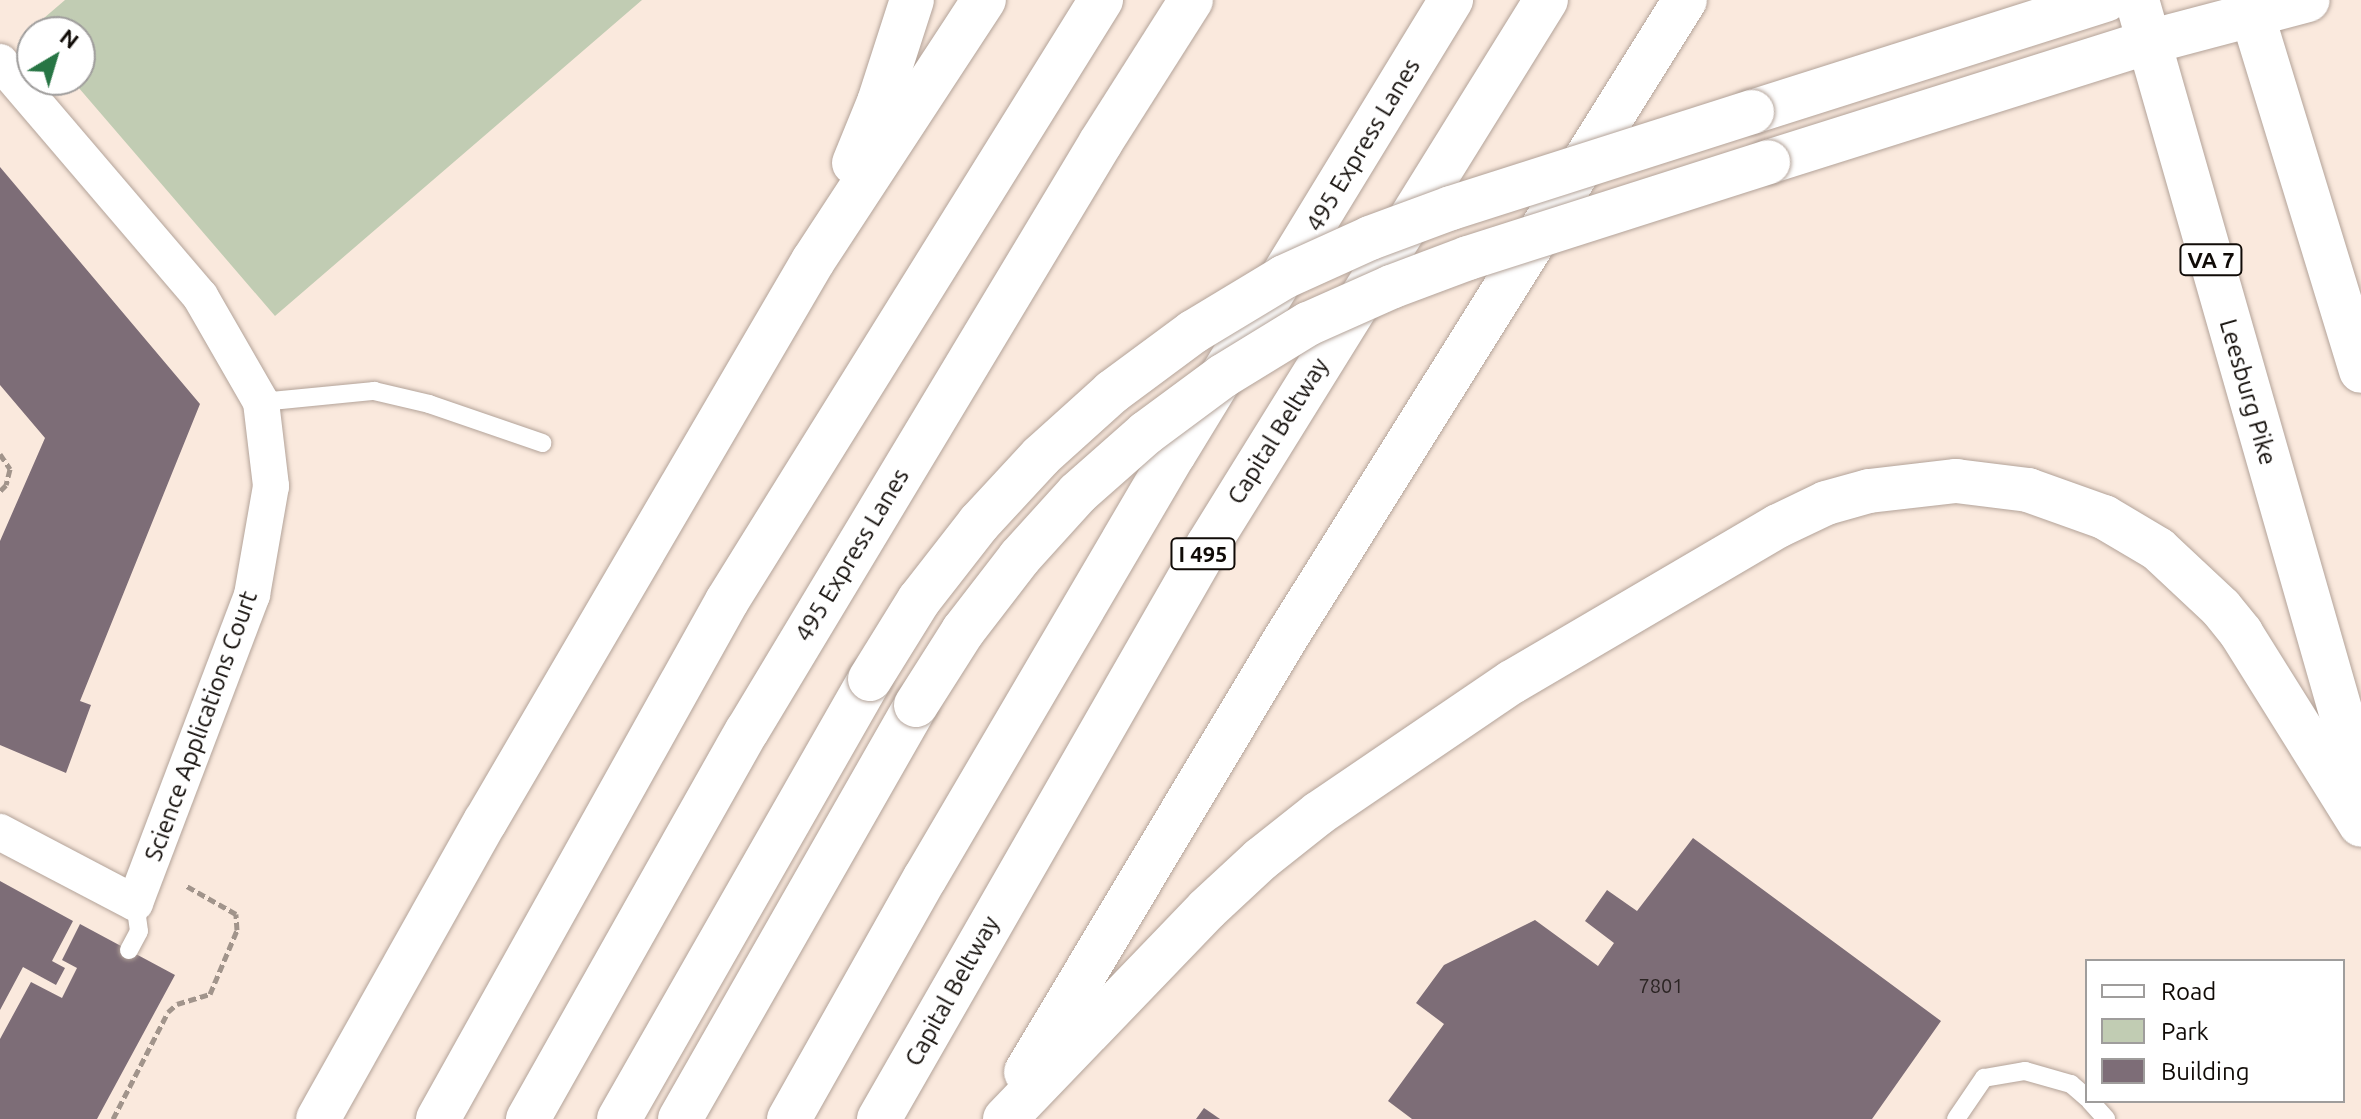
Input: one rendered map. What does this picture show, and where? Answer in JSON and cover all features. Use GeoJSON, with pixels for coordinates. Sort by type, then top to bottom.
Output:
{"type":"FeatureCollection","features":[{"type":"Feature","properties":{"kind":"main road"},"geometry":{"type":"LineString","coordinates":[[813,261],[879,102],[912,0]]}},
{"type":"Feature","properties":{"kind":"main road"},"geometry":{"type":"LineString","coordinates":[[318,1119],[485,822],[813,261],[984,0]]}},
{"type":"Feature","properties":{"kind":"main road"},"geometry":{"type":"LineString","coordinates":[[438,1119],[727,601],[1101,0]]}},
{"type":"Feature","properties":{"kind":"main road","name":"495 Express Lanes"},"geometry":{"type":"LineString","coordinates":[[528,1119],[747,731],[1101,142],[1191,0]]}},
{"type":"Feature","properties":{"kind":"main road","name":"495 Express Lanes"},"geometry":{"type":"LineString","coordinates":[[789,1119],[925,878],[1166,467],[1451,0]]}},
{"type":"Feature","properties":{"kind":"main road","name":"Capital Beltway"},"geometry":{"type":"LineString","coordinates":[[879,1119],[1208,545],[1546,0]]}},
{"type":"Feature","properties":{"kind":"main road"},"geometry":{"type":"LineString","coordinates":[[998,1119],[1284,641],[1685,0]]}},
{"type":"Feature","properties":{"kind":"main road"},"geometry":{"type":"LineString","coordinates":[[619,1119],[870,679],[919,600],[979,523],[1041,456],[1112,392],[1193,332],[1284,277],[1370,238],[1451,208],[2106,0]]}},
{"type":"Feature","properties":{"kind":"main road","name":"Leesburg Pike"},"geometry":{"type":"LineString","coordinates":[[2137,0],[2361,783]]}},
{"type":"Feature","properties":{"kind":"main road"},"geometry":{"type":"LineString","coordinates":[[2180,0],[2250,7]]}},
{"type":"Feature","properties":{"kind":"main road"},"geometry":{"type":"LineString","coordinates":[[680,1119],[916,705],[963,631],[1020,557],[1078,493],[1146,433],[1223,376],[1308,324],[1391,287],[1468,258],[2149,42],[2250,7],[2308,0]]}},
{"type":"Feature","properties":{"kind":"main road"},"geometry":{"type":"LineString","coordinates":[[2250,7],[2361,371]]}},
{"type":"Feature","properties":{"kind":"main road"},"geometry":{"type":"LineString","coordinates":[[1005,1119],[1207,909],[1261,859],[1319,813],[1512,682],[1778,526],[1826,503],[1869,491],[1956,481],[2028,490],[2104,517],[2158,549],[2221,608],[2241,633],[2361,825]]}},
{"type":"Feature","properties":{"kind":"street","name":"Science Applications Court"},"geometry":{"type":"LineString","coordinates":[[0,62],[200,296],[261,402],[271,486],[252,595],[135,903]]}},
{"type":"Feature","properties":{"kind":"street"},"geometry":{"type":"LineString","coordinates":[[0,832],[135,903]]}},
{"type":"Feature","properties":{"kind":"lane"},"geometry":{"type":"LineString","coordinates":[[261,402],[374,391],[429,404],[542,443]]}},
{"type":"Feature","properties":{"kind":"lane"},"geometry":{"type":"LineString","coordinates":[[129,950],[139,931],[135,903]]}},
{"type":"Feature","properties":{"kind":"lane"},"geometry":{"type":"LineString","coordinates":[[1956,1119],[1984,1078],[2025,1071],[2071,1084],[2085,1097]]}},
{"type":"Feature","properties":{"kind":"lane"},"geometry":{"type":"LineString","coordinates":[[2091,1103],[2106,1119]]}},
{"type":"Feature","properties":{"kind":"path"},"geometry":{"type":"LineString","coordinates":[[0,454],[10,469],[6,485],[0,491]]}},
{"type":"Feature","properties":{"kind":"path"},"geometry":{"type":"LineString","coordinates":[[113,1119],[168,1012],[177,1004],[210,994],[237,930],[236,914],[150,864]]}},
{"type":"Feature","properties":{"kind":"green space"},"geometry":{"type":"Polygon","coordinates":[[[65,0],[642,0],[275,316],[86,96],[96,96],[96,16],[46,16],[65,0]]]}},
{"type":"Feature","properties":{"kind":"building"},"geometry":{"type":"Polygon","coordinates":[[[0,167],[200,404],[80,701],[91,705],[66,773],[0,745],[0,541],[45,438],[0,385],[0,167]]]}},
{"type":"Feature","properties":{"kind":"building"},"geometry":{"type":"Polygon","coordinates":[[[1693,838],[1941,1021],[1872,1119],[1412,1119],[1388,1101],[1444,1024],[1416,1003],[1444,965],[1535,920],[1598,966],[1614,943],[1585,921],[1607,890],[1637,911],[1693,838]]]}},
{"type":"Feature","properties":{"kind":"building"},"geometry":{"type":"Polygon","coordinates":[[[0,881],[73,921],[52,961],[65,968],[56,985],[23,967],[0,1010],[0,881]]]}},
{"type":"Feature","properties":{"kind":"building"},"geometry":{"type":"Polygon","coordinates":[[[80,924],[175,975],[97,1119],[0,1119],[0,1039],[31,982],[62,998],[77,968],[62,960],[80,924]]]}},
{"type":"Feature","properties":{"kind":"building"},"geometry":{"type":"Polygon","coordinates":[[[1204,1108],[1220,1119],[1196,1119],[1204,1108]]]}}]}
